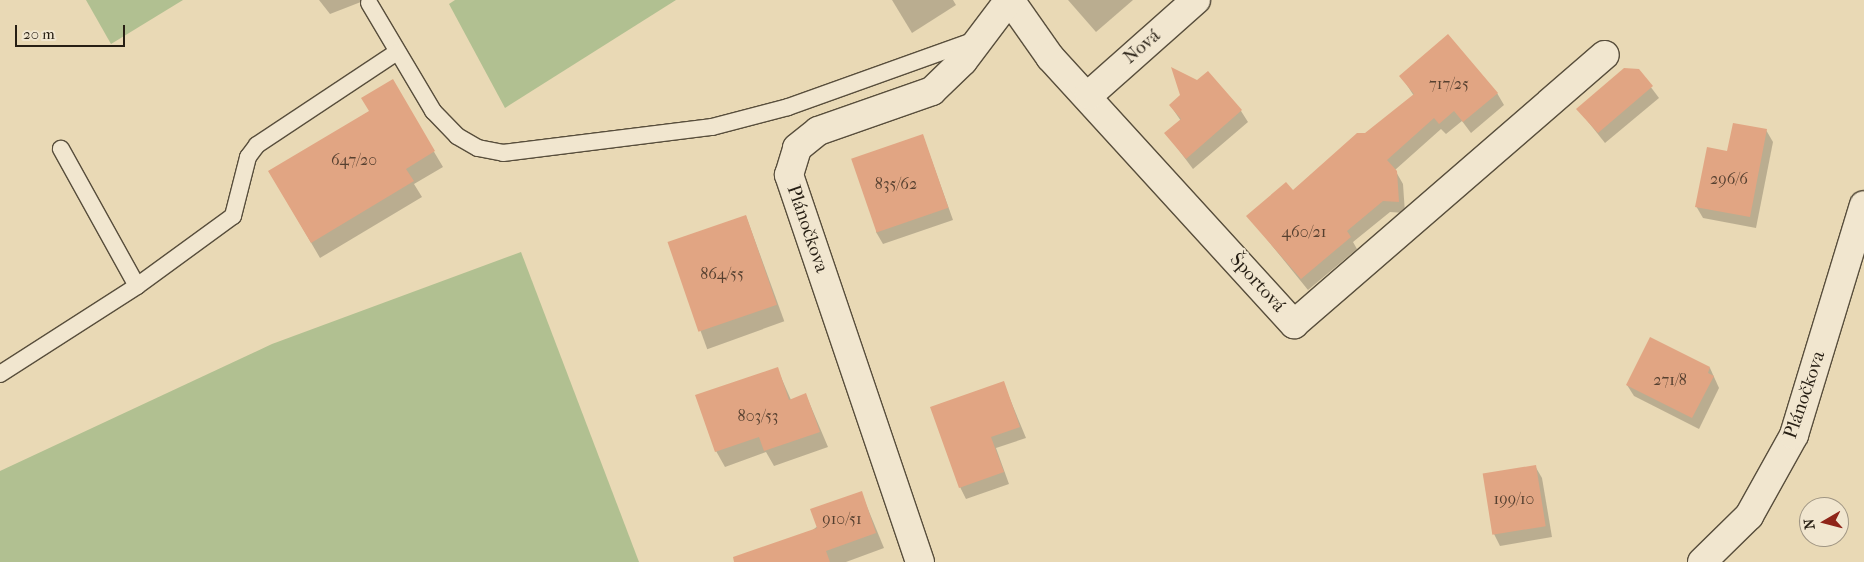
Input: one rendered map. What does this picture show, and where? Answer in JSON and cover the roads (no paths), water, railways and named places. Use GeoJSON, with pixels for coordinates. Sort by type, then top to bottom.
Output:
{"type":"FeatureCollection","features":[{"type":"Feature","properties":{"kind":"street","name":"Plánočkova"},"geometry":{"type":"LineString","coordinates":[[920,562],[789,175],[797,148],[818,131],[932,91],[979,39],[1009,0]]}},
{"type":"Feature","properties":{"kind":"street","name":"Športová"},"geometry":{"type":"LineString","coordinates":[[1009,0],[1050,57],[1089,95],[1294,324],[1605,55]]}},
{"type":"Feature","properties":{"kind":"street","name":"Nová"},"geometry":{"type":"LineString","coordinates":[[1089,95],[1196,0]]}},
{"type":"Feature","properties":{"kind":"street","name":"Plánočkova"},"geometry":{"type":"LineString","coordinates":[[1702,562],[1749,516],[1794,435],[1864,206]]}},
{"type":"Feature","properties":{"kind":"lane"},"geometry":{"type":"LineString","coordinates":[[368,4],[433,111],[457,136],[478,148],[503,153],[712,127],[788,107],[979,39]]}},
{"type":"Feature","properties":{"kind":"lane"},"geometry":{"type":"LineString","coordinates":[[0,374],[137,286],[233,216],[248,158],[257,145],[397,52]]}},
{"type":"Feature","properties":{"kind":"lane"},"geometry":{"type":"LineString","coordinates":[[61,150],[137,286]]}}]}
